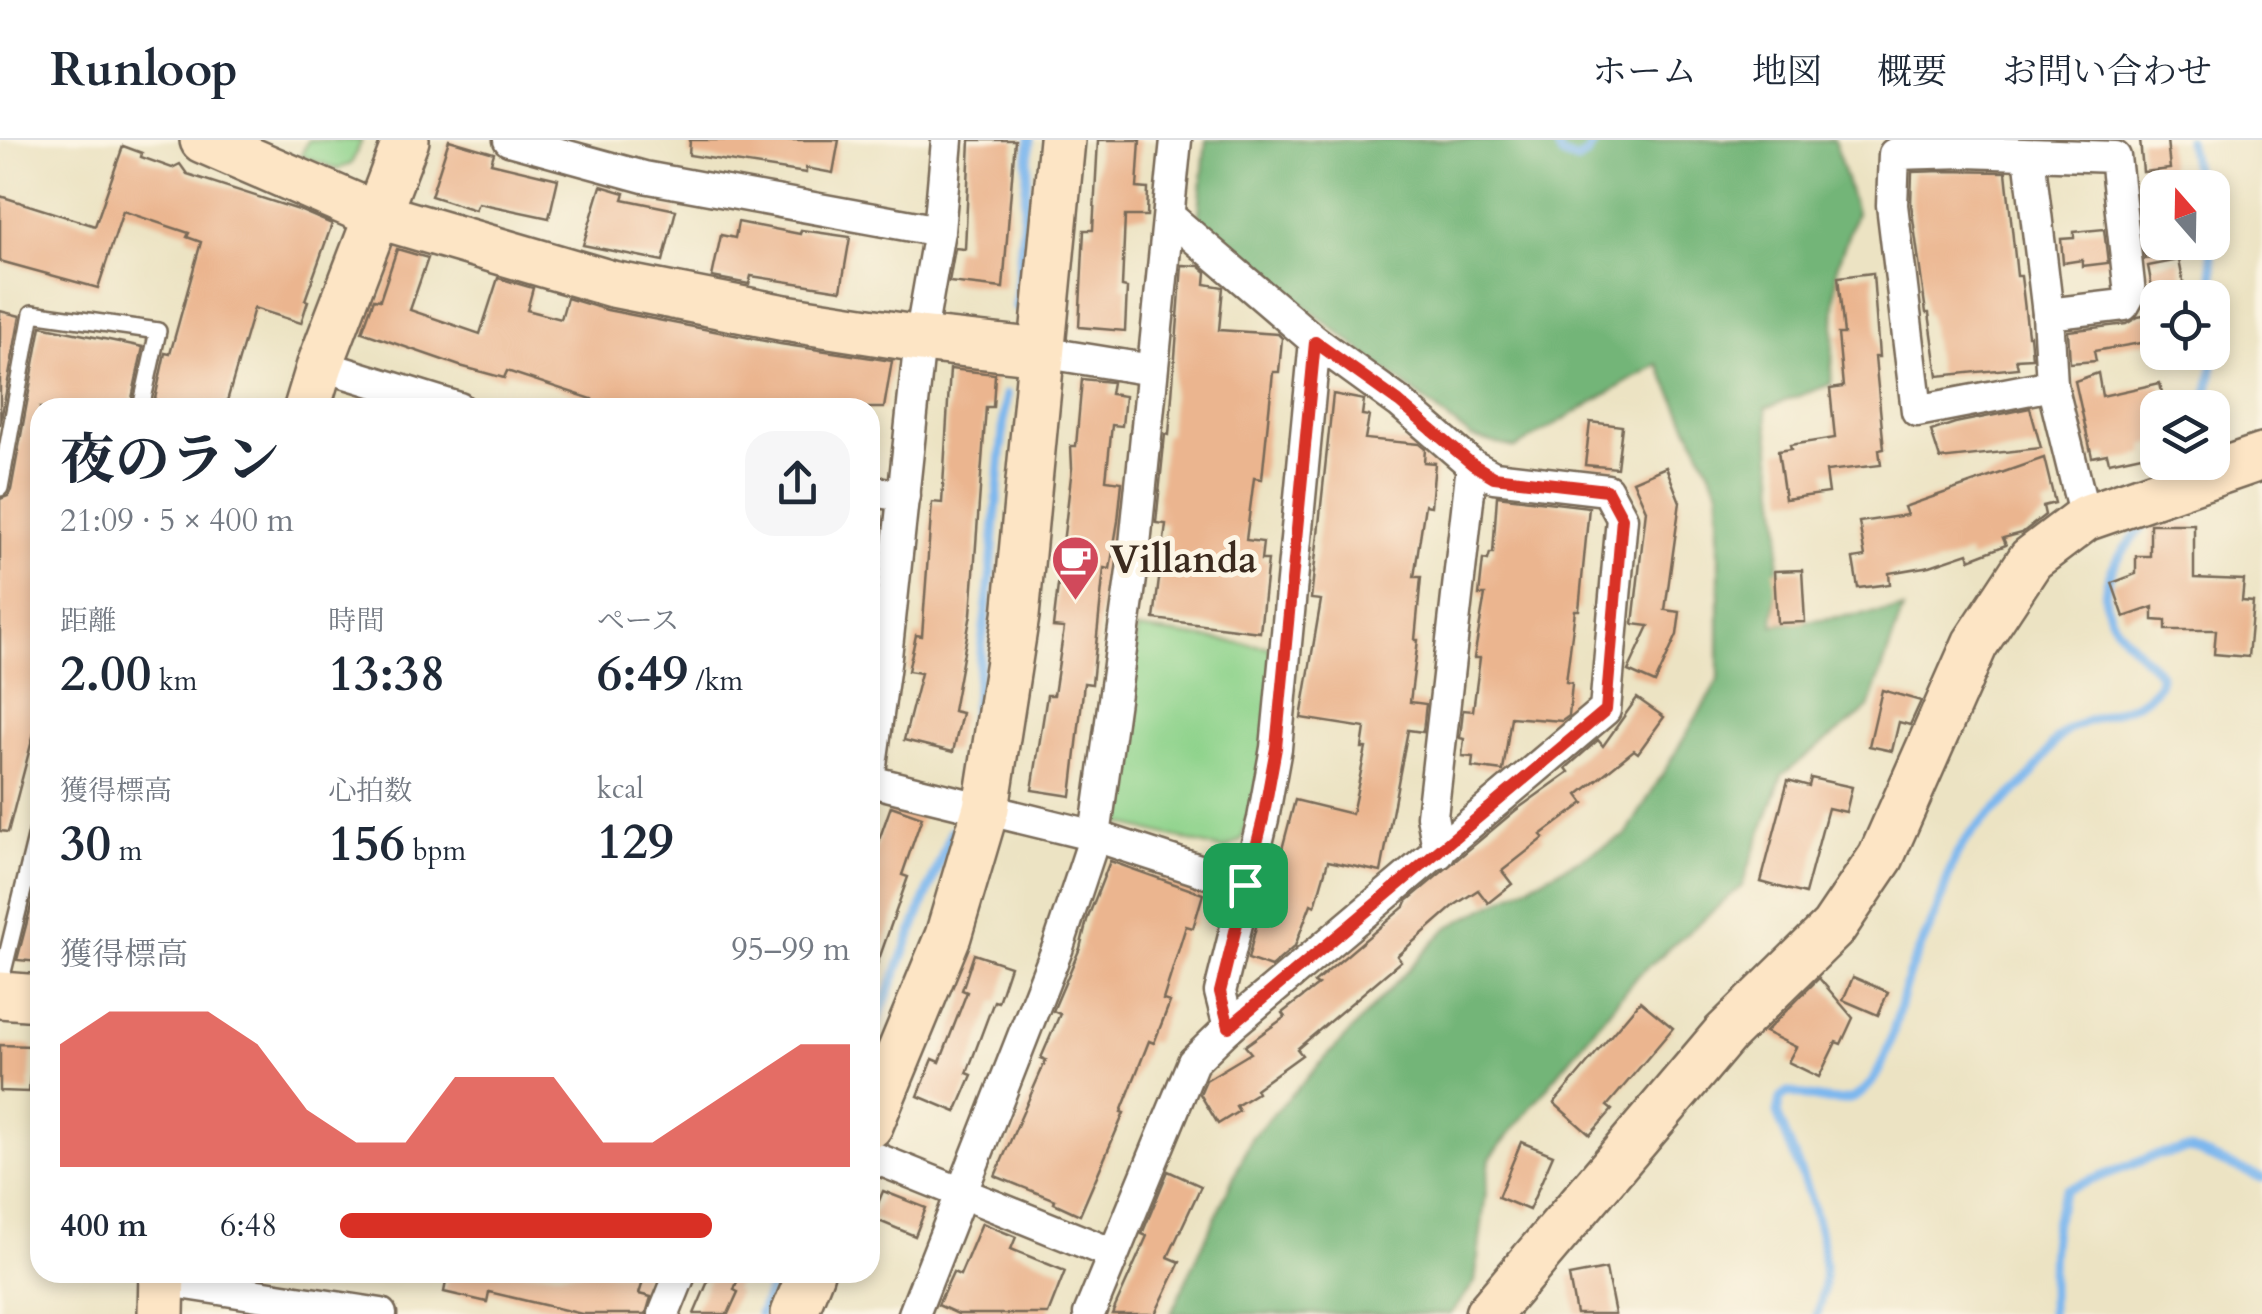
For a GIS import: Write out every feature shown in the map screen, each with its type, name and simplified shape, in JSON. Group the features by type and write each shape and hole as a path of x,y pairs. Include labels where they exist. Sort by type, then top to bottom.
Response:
{"street":[{"path":"205,140 376,215 612,284 785,318 1152,370"},
{"path":"392,398 313,386 406,140"},
{"path":"509,140 644,176 938,231"},
{"path":"880,643 904,496 947,140"},
{"path":"880,1100 948,936 986,808 1016,616 1062,140"},
{"path":"914,1314 1058,948 1095,836 1133,564 1176,140"},
{"path":"2048,314 2124,305 2130,294 2115,157 1894,154 1892,204 1917,411 2052,386"},
{"path":"2028,155 2048,314 2052,386 2085,518"},
{"path":"1089,1314 1192,1062 1606,710 1622,518 1607,490 1494,477 1472,464 1399,402 1315,342 1170,218"},
{"path":"1229,1027 1220,992 1263,819 1276,748 1315,342"},
{"path":"1488,1314 1724,1034 1833,928 1881,857 1975,644 2031,559 2085,518 2262,457"},
{"path":"1439,853 1432,816 1472,464"},
{"path":"880,492 904,496"},
{"path":"880,783 1095,836 1245,885"},
{"path":"0,995 30,997"},
{"path":"880,1160 1113,1254"},
{"path":"664,1314 677,1283"},
{"path":"794,1314 807,1283"},
{"path":"161,1289 381,1314"}],"lane":[{"path":"0,488 32,313 158,331 143,398"},
{"path":"0,984 30,862"}],"green space":[{"path":"308,140 362,140 351,164 338,169 301,156"},
{"path":"1206,140 1834,140 1856,213 1837,266 1831,384 1766,408 1781,531 1773,625 1903,609 1869,708 1782,775 1742,886 1636,977 1490,1158 1475,1282 1451,1314 1171,1314 1252,1137 1447,928 1626,835 1719,680 1719,490 1658,364 1515,448 1471,437 1198,222"},
{"path":"1137,629 1278,648 1266,749 1242,839 1224,850 1115,822 1106,810 1125,738"}],"building":[{"path":"449,140 494,153 491,163 558,179 549,218 478,203 475,210 431,196"},
{"path":"690,140 839,140 833,173 806,168 806,173 689,155"},
{"path":"970,140 1015,140 1003,288 949,282 955,248 965,249"},
{"path":"1098,140 1140,140 1137,188 1148,189 1147,216 1125,216 1125,331 1079,327 1084,230 1093,230"},
{"path":"2140,140 2167,140 2170,169 2143,170"},
{"path":"123,146 142,153 141,157 172,168 180,164 187,174 332,224 305,300 308,301 301,323 254,308 228,398 155,398 165,353 170,354 201,242 187,237 189,233 123,211 98,288 0,261 0,196 95,226"},
{"path":"1912,172 2006,172 2017,276 2021,276 2032,358 2016,359 2018,368 1938,376 1911,204"},
{"path":"601,186 625,193 623,199 676,210 663,261 583,245"},
{"path":"738,222 800,234 801,230 850,237 841,290 751,276 749,284 712,277 721,235 735,238"},
{"path":"2104,229 2108,263 2063,263 2061,239 2074,238 2074,232"},
{"path":"397,249 428,258 410,310 480,334 498,278 533,288 527,310 561,319 567,298 607,310 780,344 892,361 884,408 880,408 880,398 589,398 507,371 504,378 460,366 362,332 374,299 380,300"},
{"path":"2179,260 2183,280 2151,280 2148,266"},
{"path":"1182,265 1199,266 1206,272 1205,284 1223,287 1219,330 1278,334 1282,338 1279,372 1273,372 1262,479 1254,478 1246,540 1263,542 1261,560 1268,560 1260,632 1154,619 1166,524 1156,523 1165,434 1169,435"},
{"path":"1873,273 1879,357 1875,357 1884,449 1879,450 1881,465 1826,471 1829,493 1785,499 1778,451 1791,449 1790,445 1835,438 1830,389 1843,387 1838,334 1844,334 1838,277"},
{"path":"0,311 20,316 0,425"},
{"path":"2138,317 2140,343 2094,351 2096,361 2070,363 2068,331 2126,324"},
{"path":"41,326 143,347 132,398 30,398 30,748 8,832 0,831 0,499 11,490"},
{"path":"950,369 995,374 993,407 986,407 971,614 953,711 962,713 953,752 904,740 921,673 908,671 916,635 922,636 932,502 942,503"},
{"path":"2098,373 2102,396 2160,383 2161,390 2140,390 2140,455 2109,462 2107,454 2092,457 2075,381"},
{"path":"1082,379 1112,382 1110,394 1125,396 1122,426 1112,425 1106,480 1122,482 1118,521 1110,569 1104,568 1092,684 1084,683 1071,796 1032,790 1047,695 1054,695 1064,628 1053,627 1072,468 1071,446 1076,446"},
{"path":"1333,394 1364,400 1362,415 1369,416 1365,439 1419,444 1425,449 1424,462 1435,463 1431,506 1425,505 1414,577 1421,577 1410,702 1426,704 1423,732 1408,730 1381,872 1328,861 1315,906 1311,904 1295,946 1271,967 1248,959 1272,875 1269,874 1276,852 1281,853 1295,800 1352,814 1366,748 1362,748 1365,728 1301,718 1321,600 1311,599"},
{"path":"2030,408 2041,448 1940,459 1931,431"},
{"path":"1590,422 1622,426 1617,468 1585,465"},
{"path":"2044,458 2055,503 2043,506 2045,515 2022,533 2003,538 2006,545 1970,559 1968,553 1930,566 1889,573 1890,584 1858,588 1853,559 1865,557 1859,522 1907,515 1904,507"},
{"path":"1666,467 1680,502 1665,610 1680,612 1677,635 1655,683 1628,671 1649,626 1633,624 1646,510 1633,481"},
{"path":"1497,496 1589,507 1579,610 1575,610 1566,682 1572,683 1569,716 1562,721 1511,717 1503,771 1472,767 1473,757 1462,756 1464,739 1460,738 1463,710 1473,711 1480,658 1474,658 1485,595 1479,595 1483,559 1488,560 1493,553"},
{"path":"2150,524 2194,524 2194,578 2244,580 2242,601 2253,602 2248,657 2214,654 2216,630 2166,630 2166,621 2153,620 2153,607 2124,617 2112,583 2136,574 2136,556 2150,556"},
{"path":"1802,570 1805,622 1777,623 1774,571"},
{"path":"1882,690 1921,701 1910,725 1899,722 1892,751 1869,746"},
{"path":"1637,698 1664,717 1638,753 1634,750 1578,795 1584,803 1502,871 1512,884 1488,903 1478,890 1455,905 1397,956 1401,961 1297,1049 1302,1055 1255,1089 1257,1093 1236,1106 1239,1111 1218,1124 1200,1094 1206,1080 1251,1053 1245,1046 1285,1017 1282,1013 1318,985 1314,983 1407,901 1516,810 1569,772 1566,768 1598,740 1603,746"},
{"path":"1811,778 1852,787 1846,812 1828,808 1805,894 1761,882 1788,780 1809,786"},
{"path":"891,806 922,817 902,875 908,877 880,956 880,837"},
{"path":"1110,861 1203,894 1193,928 1186,926 1163,1000 1170,1002 1154,1043 1149,1041 1121,1112 1124,1113 1080,1215 1054,1203 1055,1200 995,1176 1046,1060 1041,1058 1060,1014 1053,1011"},
{"path":"30,910 30,961 17,960"},
{"path":"974,954 1010,966 967,1073 972,1075 956,1112 918,1096 933,1059 940,1062 967,992 962,990"},
{"path":"1853,977 1888,992 1878,1015 1843,1000"},
{"path":"1819,978 1853,1018 1819,1077 1788,1062 1796,1047 1765,1032"},
{"path":"1640,1001 1673,1028 1607,1106 1612,1110 1590,1135 1554,1103"},
{"path":"0,1045 30,1046 29,1092 0,1091"},
{"path":"1521,1142 1553,1155 1529,1210 1498,1197"},
{"path":"1168,1171 1201,1186 1168,1257 1180,1262 1155,1314 1112,1314 1147,1236 1142,1234"},
{"path":"883,1191 926,1208 915,1236 880,1221"},
{"path":"982,1223 1016,1237 1011,1249 1065,1271 1048,1314 958,1314 938,1305 953,1272 960,1275"},
{"path":"1606,1269 1615,1314 1576,1314 1569,1276"},
{"path":"446,1283 642,1283 639,1294 651,1297 646,1314 582,1314 489,1292 487,1302 444,1292"},
{"path":"707,1283 737,1283 734,1290 738,1292 728,1314 694,1314"}],"waterway":[{"path":"1016,307 1030,140"},
{"path":"1554,140 1562,155 1577,161 1596,140"},
{"path":"2188,140 2194,170"},
{"path":"2207,390 2216,326 2211,260"},
{"path":"961,775 970,743 991,570 1006,395"},
{"path":"1817,1314 1823,1290 1821,1239 1806,1186 1777,1113 1780,1099 1788,1092 1848,1100 1867,1088 1884,1059 1909,974 1961,847 2030,777 2068,730 2137,703 2157,686 2160,674 2113,622 2105,592 2115,564 2153,513"},
{"path":"880,1014 952,830"},
{"path":"2051,1314 2053,1235 2066,1190 2154,1156 2190,1149 2262,1178"},
{"path":"760,1314 773,1283"}],"place":[{"name":"Villanda","path":"1075,602"}],"route":[{"path":"1315,342 1494,477 1607,490 1622,518 1606,710 1229,1027 1220,992 1245,885 1276,748 1315,342"}]}
